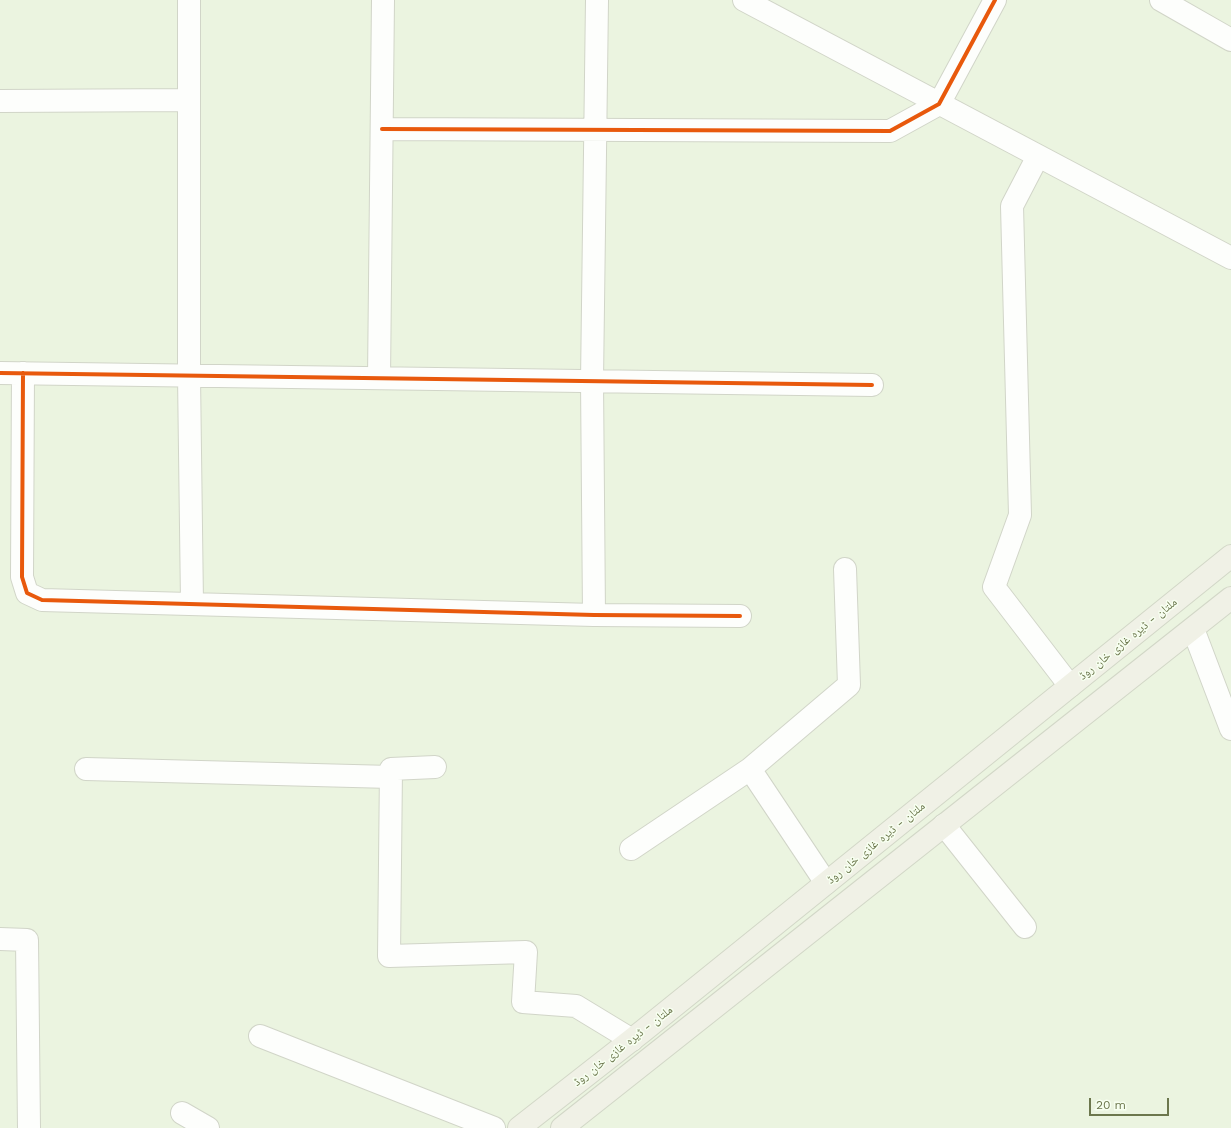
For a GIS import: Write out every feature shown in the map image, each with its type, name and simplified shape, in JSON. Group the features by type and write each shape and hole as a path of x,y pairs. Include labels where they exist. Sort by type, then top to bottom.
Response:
{"highway":[{"name":"ملتان - ڈیرہ غازی خان روڈ","path":"519,1128 638,1035 1231,556"},
{"path":"562,1128 1231,598"},
{"path":"638,1035 660,1051"}],"street":[{"path":"189,0 189,376 192,603"},
{"path":"379,378 383,0"},
{"path":"594,614 592,381 598,0"},
{"path":"744,0 1231,258"},
{"path":"382,129 890,131 939,104 995,0"},
{"path":"1161,0 1231,40"},
{"path":"0,101 189,100"},
{"path":"1038,156 1012,206 1020,514 994,587 1070,686"},
{"path":"0,374 872,384"},
{"path":"23,374 22,577 27,593 42,600 594,614 740,616"},
{"path":"631,849 750,769 849,686 845,569"},
{"path":"1193,629 1231,729"},
{"path":"435,767 391,769 388,956 526,952 523,1002 576,1006 638,1035"},
{"path":"86,769 391,777"},
{"path":"750,769 826,883"},
{"path":"944,825 1025,927"},
{"path":"0,940 27,940 29,1128"},
{"path":"260,1036 494,1128"},
{"path":"182,1112 208,1128"}],"shaded area":[{"path":"0,0 1231,0 1231,1128 0,1128"}],"cycle path":[{"path":"382,129 890,131 939,104 995,0"},
{"path":"0,373 872,385"},
{"path":"23,373 22,577 27,593 42,600 594,615 740,616"}]}
